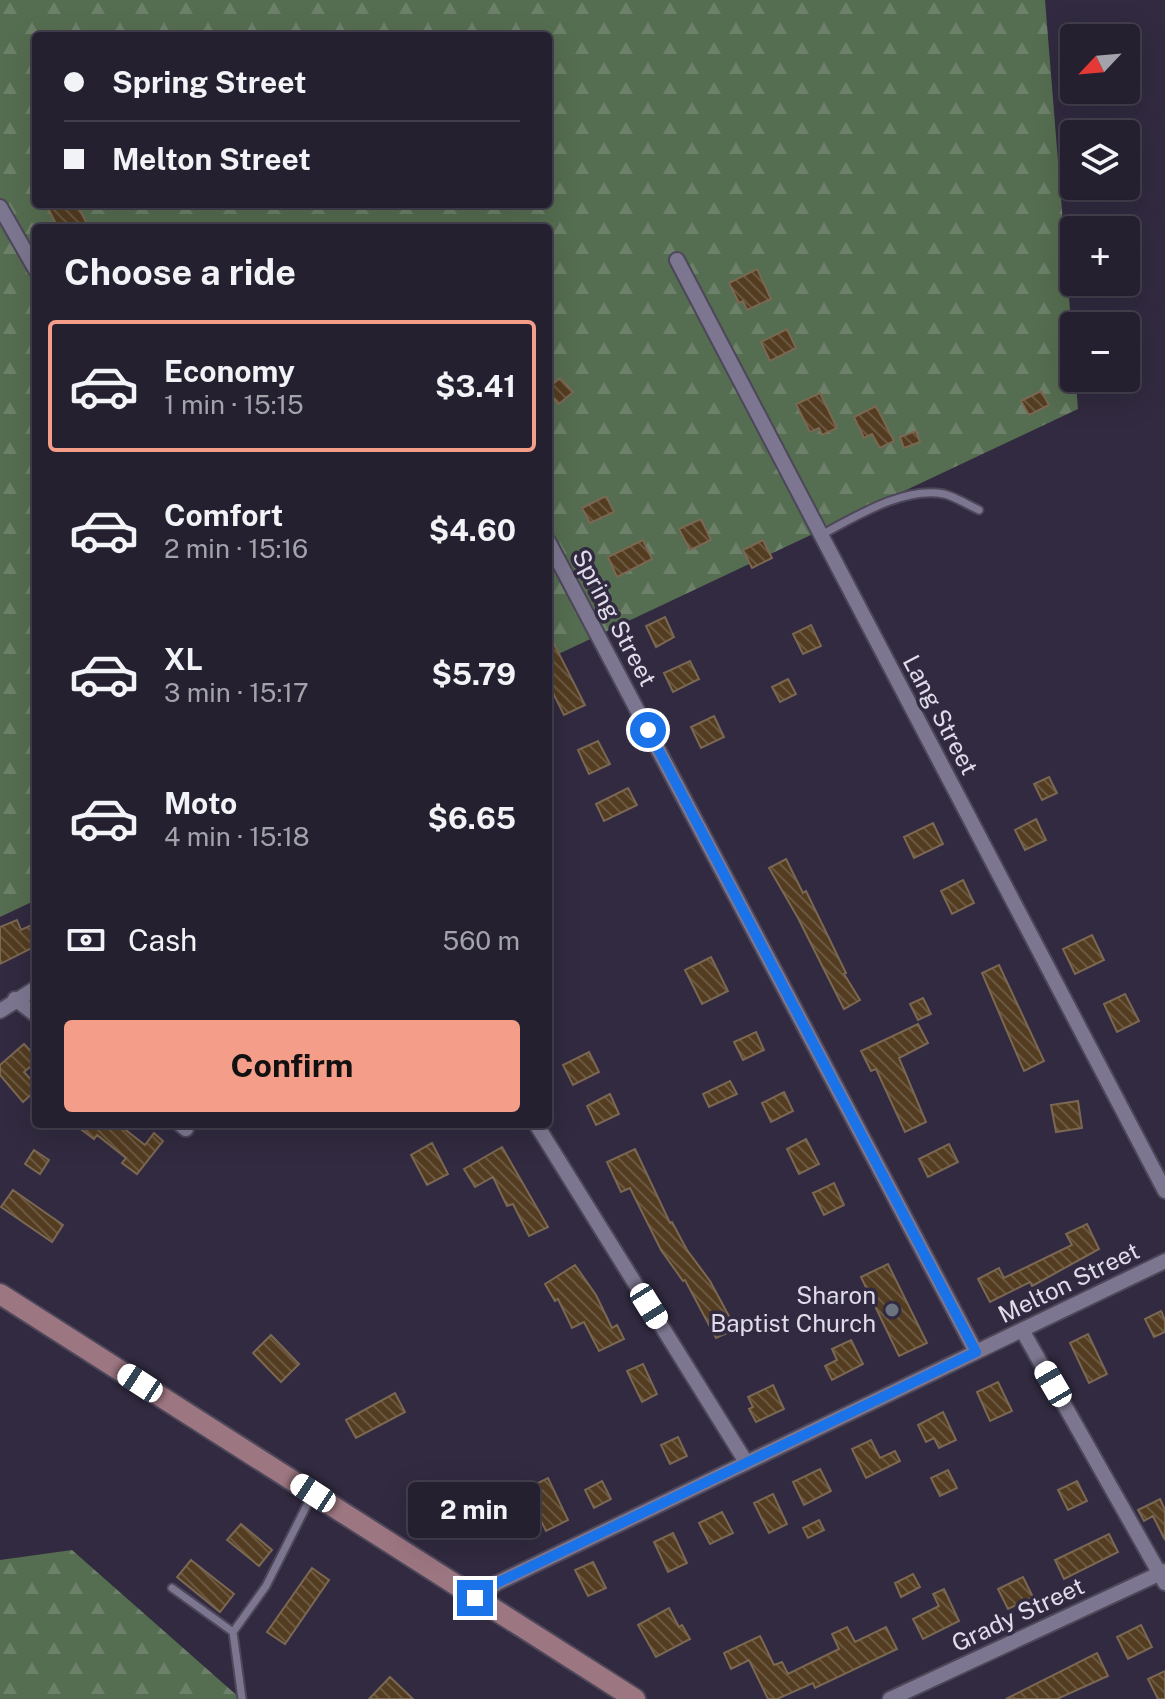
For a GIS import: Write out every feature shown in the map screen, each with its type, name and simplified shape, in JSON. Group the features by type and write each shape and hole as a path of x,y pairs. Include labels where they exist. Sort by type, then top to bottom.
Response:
{"main road":[{"path":"0,1294 635,1699"}],"street":[{"path":"0,207 32,263"},
{"name":"Lang Street","path":"677,260 1165,1191"},
{"name":"Spring Street","path":"552,549 976,1352"},
{"path":"0,1011 32,990"},
{"path":"15,999 32,1012"},
{"path":"538,1128 746,1462"},
{"name":"Melton Street","path":"475,1598 497,1583 1165,1261"},
{"path":"1022,1330 1163,1576"},
{"name":"Grady Street","path":"890,1699 1163,1576"}],"lane":[{"path":"821,535 881,504 921,494 945,494 979,510"},
{"path":"242,1699 233,1632 266,1586 313,1493"},
{"path":"172,1588 233,1632"}],"green space":[{"path":"0,0 1045,0 1062,216 1060,216 1060,296 1069,296 1070,312 1060,312 1060,392 1077,392 1078,409 552,657 552,224 32,224 32,902 0,917"},
{"path":"72,1550 241,1699 0,1699 0,1560"}],"building":[{"path":"48,208 79,208 87,224 56,224"},
{"path":"757,269 771,299 747,310 743,301 739,303 729,283"},
{"path":"787,329 796,348 770,361 761,342"},
{"path":"560,378 573,392 559,404 552,396 552,385"},
{"path":"1041,391 1049,405 1029,415 1021,401"},
{"path":"820,393 837,428 822,435 819,428 810,432 796,404"},
{"path":"876,406 894,441 880,448 872,434 864,438 854,417"},
{"path":"916,431 920,442 904,448 900,437"},
{"path":"606,496 614,512 590,523 582,508"},
{"path":"701,519 711,540 690,550 679,529"},
{"path":"643,540 652,559 617,577 608,557"},
{"path":"763,540 772,558 752,568 743,550"},
{"path":"665,617 674,637 656,647 646,626"},
{"path":"811,625 821,646 803,654 793,634"},
{"path":"552,640 585,705 564,715 552,691"},
{"path":"690,661 699,679 673,692 664,673"},
{"path":"788,679 796,694 780,702 772,687"},
{"path":"714,716 724,737 701,748 691,727"},
{"path":"598,741 610,764 589,774 578,750"},
{"path":"1049,777 1057,793 1042,800 1034,784"},
{"path":"628,788 637,805 604,821 596,804"},
{"path":"1036,819 1046,840 1025,850 1015,830"},
{"path":"933,823 943,844 914,858 904,837"},
{"path":"786,859 803,893 806,891 844,974 860,1000 844,1009 769,868"},
{"path":"963,880 974,903 952,914 941,891"},
{"path":"17,920 21,930 32,925 32,948 0,964 0,927"},
{"path":"1092,935 1104,960 1075,974 1063,949"},
{"path":"711,957 728,991 702,1004 685,970"},
{"path":"999,965 1044,1061 1024,1071 982,973"},
{"path":"1125,994 1139,1021 1117,1032 1104,1004"},
{"path":"923,998 931,1014 918,1020 910,1004"},
{"path":"918,1024 928,1043 899,1058 926,1122 905,1132 876,1069 871,1071 861,1051"},
{"path":"756,1032 764,1050 743,1060 734,1042"},
{"path":"24,1044 32,1053 32,1065 24,1072 32,1081 32,1094 23,1102 0,1075 0,1065"},
{"path":"589,1052 599,1072 573,1085 563,1065"},
{"path":"730,1081 737,1094 709,1107 703,1094"},
{"path":"784,1092 793,1111 771,1122 762,1103"},
{"path":"610,1094 619,1114 596,1125 587,1106"},
{"path":"1078,1101 1082,1128 1056,1132 1051,1105"},
{"path":"79,1128 123,1128 145,1145 154,1133 163,1141 137,1174 122,1163 126,1158 97,1135 94,1139"},
{"path":"806,1139 819,1164 799,1174 787,1149"},
{"path":"432,1143 448,1174 427,1185 411,1155"},
{"path":"949,1144 958,1162 928,1177 919,1159"},
{"path":"502,1147 548,1227 529,1236 513,1204 507,1206 493,1177 475,1187 464,1169"},
{"path":"635,1149 670,1223 710,1281 736,1329 716,1338 685,1280 661,1250 630,1188 621,1192 607,1162"},
{"path":"34,1150 49,1160 40,1174 25,1164"},
{"path":"834,1183 844,1205 824,1215 813,1193"},
{"path":"13,1190 63,1225 52,1242 1,1207"},
{"path":"1087,1224 1099,1249 1032,1286 1030,1282 990,1302 978,1279 999,1268 1004,1278 1072,1245 1066,1234"},
{"path":"888,1264 927,1343 899,1356 861,1277"},
{"path":"575,1265 596,1295 612,1328 617,1325 624,1339 599,1351 584,1322 572,1328 558,1299 555,1301 545,1284"},
{"path":"1161,1311 1165,1332 1154,1337 1145,1319"},
{"path":"1088,1334 1107,1374 1089,1383 1070,1343"},
{"path":"271,1335 299,1364 281,1382 253,1353"},
{"path":"851,1340 863,1364 832,1380 825,1366 837,1360 832,1349"},
{"path":"643,1364 657,1394 642,1402 627,1371"},
{"path":"998,1382 1012,1411 990,1421 977,1392"},
{"path":"773,1385 784,1409 756,1422 749,1409 753,1407 748,1397"},
{"path":"395,1393 405,1412 356,1438 346,1420"},
{"path":"943,1412 956,1440 939,1448 934,1438 926,1442 918,1425"},
{"path":"678,1437 687,1456 670,1464 661,1445"},
{"path":"871,1440 880,1458 895,1451 900,1461 866,1478 852,1449"},
{"path":"820,1469 831,1491 804,1505 793,1482"},
{"path":"948,1470 957,1488 940,1496 931,1478"},
{"path":"548,1478 568,1520 546,1531 526,1489"},
{"path":"602,1481 611,1499 594,1508 585,1490"},
{"path":"1077,1481 1087,1501 1068,1510 1058,1490"},
{"path":"773,1494 787,1524 769,1533 754,1503"},
{"path":"1160,1499 1165,1510 1165,1540 1153,1516 1144,1521 1138,1510"},
{"path":"722,1512 733,1533 710,1544 699,1523"},
{"path":"819,1520 824,1530 808,1538 803,1528"},
{"path":"241,1524 272,1550 259,1566 227,1540"},
{"path":"673,1533 687,1563 668,1572 654,1542"},
{"path":"1109,1534 1118,1552 1064,1579 1055,1560"},
{"path":"191,1560 234,1594 220,1612 177,1577"},
{"path":"593,1562 606,1588 588,1596 575,1570"},
{"path":"312,1568 329,1580 285,1644 267,1632"},
{"path":"913,1574 920,1587 901,1597 895,1583"},
{"path":"1023,1577 1033,1597 1008,1609 998,1589"},
{"path":"944,1589 959,1621 923,1639 913,1619 939,1606 933,1594"},
{"path":"669,1608 690,1639 656,1657 638,1625"},
{"path":"1141,1625 1152,1647 1128,1659 1117,1637"},
{"path":"847,1627 855,1642 886,1627 897,1649 815,1688 813,1683 777,1699 768,1699 749,1660 731,1669 724,1653 760,1636 774,1665 782,1662 788,1674 839,1649 832,1634"},
{"path":"1097,1653 1108,1676 1057,1699 1006,1699"},
{"path":"1165,1671 1165,1699 1158,1699 1148,1679"},
{"path":"390,1677 413,1699 369,1699"}],"place":[{"name":"Sharon Baptist Church","path":"892,1310"}],"route":[{"path":"475,1598 497,1583 976,1352 648,730"}]}
